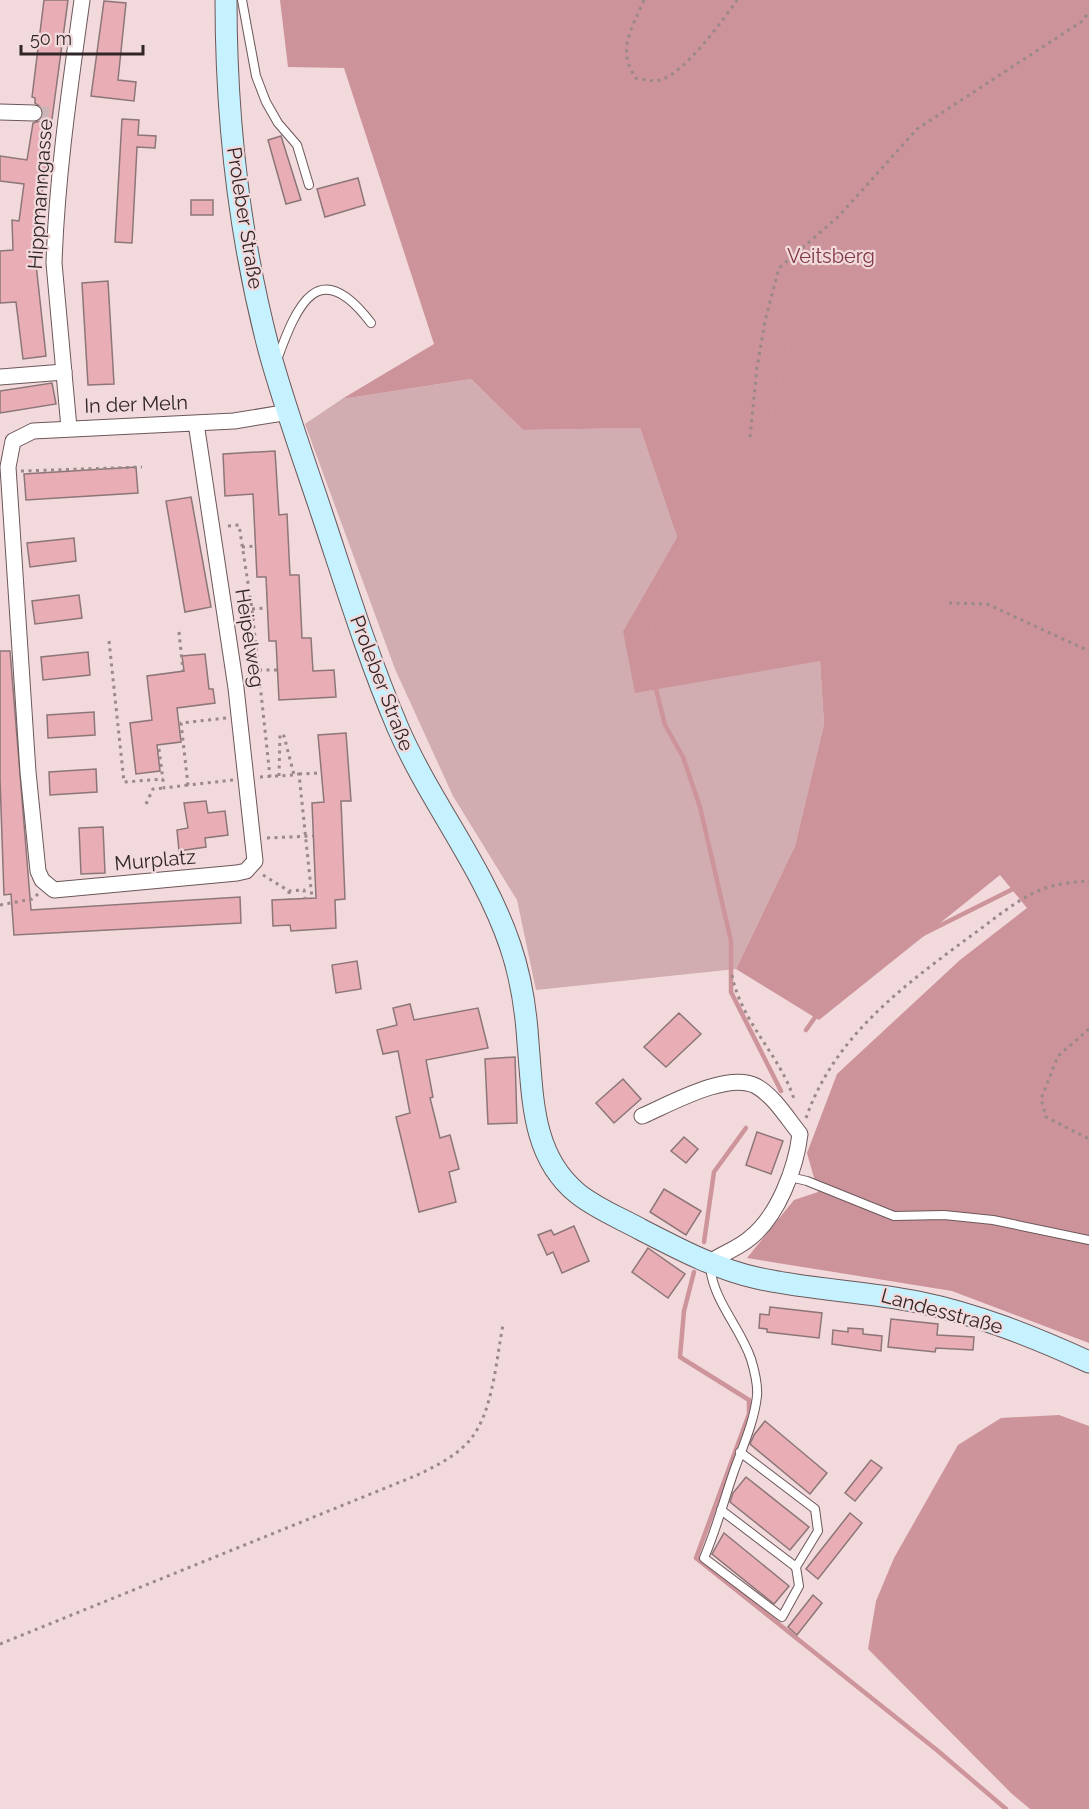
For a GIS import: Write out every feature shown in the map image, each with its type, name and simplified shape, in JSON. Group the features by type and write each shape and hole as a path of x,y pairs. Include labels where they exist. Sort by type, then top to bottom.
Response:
{"main road":[{"name":"Proleber Straße","path":"226,0 229,96 239,196 258,305 274,367 358,622 398,728 423,781 470,860 508,940 519,974 526,1018 534,1112 543,1146 562,1177 577,1193 638,1228 710,1262 754,1278"},
{"name":"Landesstraße","path":"754,1278 923,1302 1010,1329 1089,1362"}],"street":[{"name":"Hippmanngasse","path":"69,428 54,262 59,115 82,0"},
{"path":"0,112 34,113"},
{"path":"0,376 64,372"},
{"name":"In der Meln","path":"51,888 38,871 28,772 8,466 13,441 33,431 234,421 289,412"},
{"name":"Heipelweg","path":"196,423 239,716 254,839 253,864"},
{"name":"Murplatz","path":"51,888 237,873 253,864"},
{"path":"642,1116 721,1084 740,1082 755,1086 769,1097 800,1134 790,1177 762,1226 751,1238 710,1262"}],"lane":[{"path":"242,0 249,48 266,102 278,123 297,145 309,185"},
{"path":"274,367 294,316 302,304 319,291 338,291 349,297 371,323"},
{"path":"790,1177 894,1216 944,1215 993,1220 1089,1240"},
{"path":"710,1262 717,1293 751,1359 757,1392 754,1416 740,1452 704,1558 782,1617 799,1587 796,1567 818,1532 815,1509 740,1452"},
{"path":"721,1510 796,1567"}],"path":[{"path":"644,0 627,39 626,65 636,78 660,80 680,66 716,31 737,0"},
{"path":"750,437 757,368 765,321 779,268 839,216 917,129 1081,22 1089,12"},
{"path":"32,471 142,467"},
{"path":"212,528 239,525 252,609 270,777"},
{"path":"242,547 256,546"},
{"path":"950,603 987,604 1089,651"},
{"path":"252,609 268,608"},
{"path":"179,632 183,671"},
{"path":"109,641 124,782 163,779"},
{"path":"259,670 278,670"},
{"path":"188,785 180,723 239,716"},
{"path":"312,898 296,775 284,736 280,734 279,776 296,775 321,773"},
{"path":"159,749 164,788"},
{"path":"146,804 153,789 247,778"},
{"path":"254,839 313,836"},
{"path":"253,864 289,891 304,890 305,899"},
{"path":"800,1134 809,1108 847,1044 872,1015 903,987 1005,911 1040,890 1089,881"},
{"path":"0,905 32,899 51,888"},
{"path":"289,891 289,900"},
{"path":"732,975 742,1008 789,1081 797,1107 800,1134"},
{"path":"1089,1029 1058,1056 1041,1099 1046,1117 1089,1139"},
{"path":"0,1644 415,1476 443,1462 470,1440 488,1405 503,1325"}],"shaded area":[{"path":"471,379 523,430 640,428 677,537 623,631 820,661 824,724 795,846 736,969 536,990 517,900 453,796 395,669 305,424 342,399"},
{"path":"1059,1415 1089,1426 1089,1809 1030,1809 1011,1793 868,1649 876,1601 894,1558 958,1445 1001,1418"}],"green space":[{"name":"Veitsberg","path":"280,0 1089,0 1089,1343 952,1291 747,1258 794,1200 818,1192 807,1153 837,1074 960,960 1027,908 1000,875 819,1020 736,969 795,846 824,724 820,661 635,693 623,631 677,537 640,428 523,430 471,379 342,399 434,344 344,68 288,67"}],"building":[{"path":"44,0 68,0 38,223 34,224 46,356 23,359 16,302 0,303 0,251 13,250 12,220 19,221 24,184 0,181 0,156 27,160 33,123 39,121 44,114 42,108 35,103 35,98 32,97"},
{"path":"104,1 126,3 118,80 136,82 134,101 91,96"},
{"path":"122,119 139,120 138,135 156,136 155,148 137,147 132,243 115,242"},
{"path":"281,136 301,200 286,204 268,140"},
{"path":"358,178 365,205 325,217 317,189"},
{"path":"191,200 213,200 213,215 191,215"},
{"path":"108,281 114,384 88,385 82,283"},
{"path":"52,383 56,404 0,413 0,391"},
{"path":"275,451 279,515 287,514 290,575 299,575 302,638 311,638 313,671 334,670 336,697 279,700 276,641 269,641 266,577 257,577 253,494 225,496 223,454"},
{"path":"136,467 138,493 26,500 24,474"},
{"path":"191,497 211,607 185,612 166,501"},
{"path":"74,538 76,561 30,567 27,543"},
{"path":"79,595 82,618 35,624 32,601"},
{"path":"0,651 10,651 31,910 240,897 241,923 14,935 11,894 4,895 0,779"},
{"path":"88,652 90,675 43,680 41,657"},
{"path":"205,654 209,689 213,689 215,703 177,708 181,742 157,745 160,771 136,774 130,723 152,720 147,676 184,671 182,656"},
{"path":"94,712 95,735 48,738 47,715"},
{"path":"346,733 351,801 341,801 345,899 335,900 336,928 291,931 290,925 273,926 272,900 316,898 312,803 324,802 318,735"},
{"path":"96,769 97,792 50,795 49,772"},
{"path":"206,801 208,813 225,811 228,835 205,838 206,847 179,851 177,830 188,828 184,803"},
{"path":"103,827 105,873 81,874 79,828"},
{"path":"357,961 361,989 336,993 332,965"},
{"path":"410,1004 414,1020 478,1008 488,1048 426,1060 433,1097 430,1098 440,1138 450,1135 459,1169 449,1172 456,1202 419,1212 396,1117 410,1113 398,1051 383,1054 377,1030 397,1025 393,1008"},
{"path":"679,1013 701,1034 666,1067 644,1047"},
{"path":"515,1057 517,1123 488,1124 485,1059"},
{"path":"623,1079 641,1099 614,1123 596,1103"},
{"path":"757,1132 783,1141 771,1174 746,1165"},
{"path":"684,1137 698,1149 686,1163 671,1151"},
{"path":"664,1189 701,1211 686,1235 650,1212"},
{"path":"574,1226 589,1261 562,1273 553,1252 547,1255 538,1235 551,1230 554,1235"},
{"path":"648,1248 685,1274 668,1298 632,1272"},
{"path":"770,1307 822,1313 819,1338 767,1332 767,1329 759,1328 760,1314 769,1315"},
{"path":"891,1319 938,1324 937,1335 974,1337 973,1350 936,1348 935,1352 888,1347"},
{"path":"848,1328 863,1329 863,1334 882,1336 881,1351 832,1344 833,1330 848,1332"},
{"path":"765,1421 827,1473 810,1494 750,1444"},
{"path":"871,1460 882,1468 855,1501 845,1493"},
{"path":"746,1477 809,1527 790,1550 730,1502 733,1493"},
{"path":"850,1513 862,1523 818,1579 806,1569"},
{"path":"724,1533 789,1586 774,1604 712,1554"},
{"path":"813,1595 822,1603 797,1635 788,1627"}],"waterway":[{"path":"781,1091 731,992 731,941 700,807 683,757 665,725 652,673 648,653 663,570 769,422 792,334 813,307 823,281 905,194 941,140 1042,76 1063,55 1089,44"},
{"path":"806,1030 836,988 871,960 1089,851"},
{"path":"704,1242 714,1172 746,1128"},
{"path":"694,1272 684,1311 680,1357 749,1400 749,1414 696,1558 938,1751 1006,1809"}],"tunnel":[{"path":"34,113 52,115"}]}
